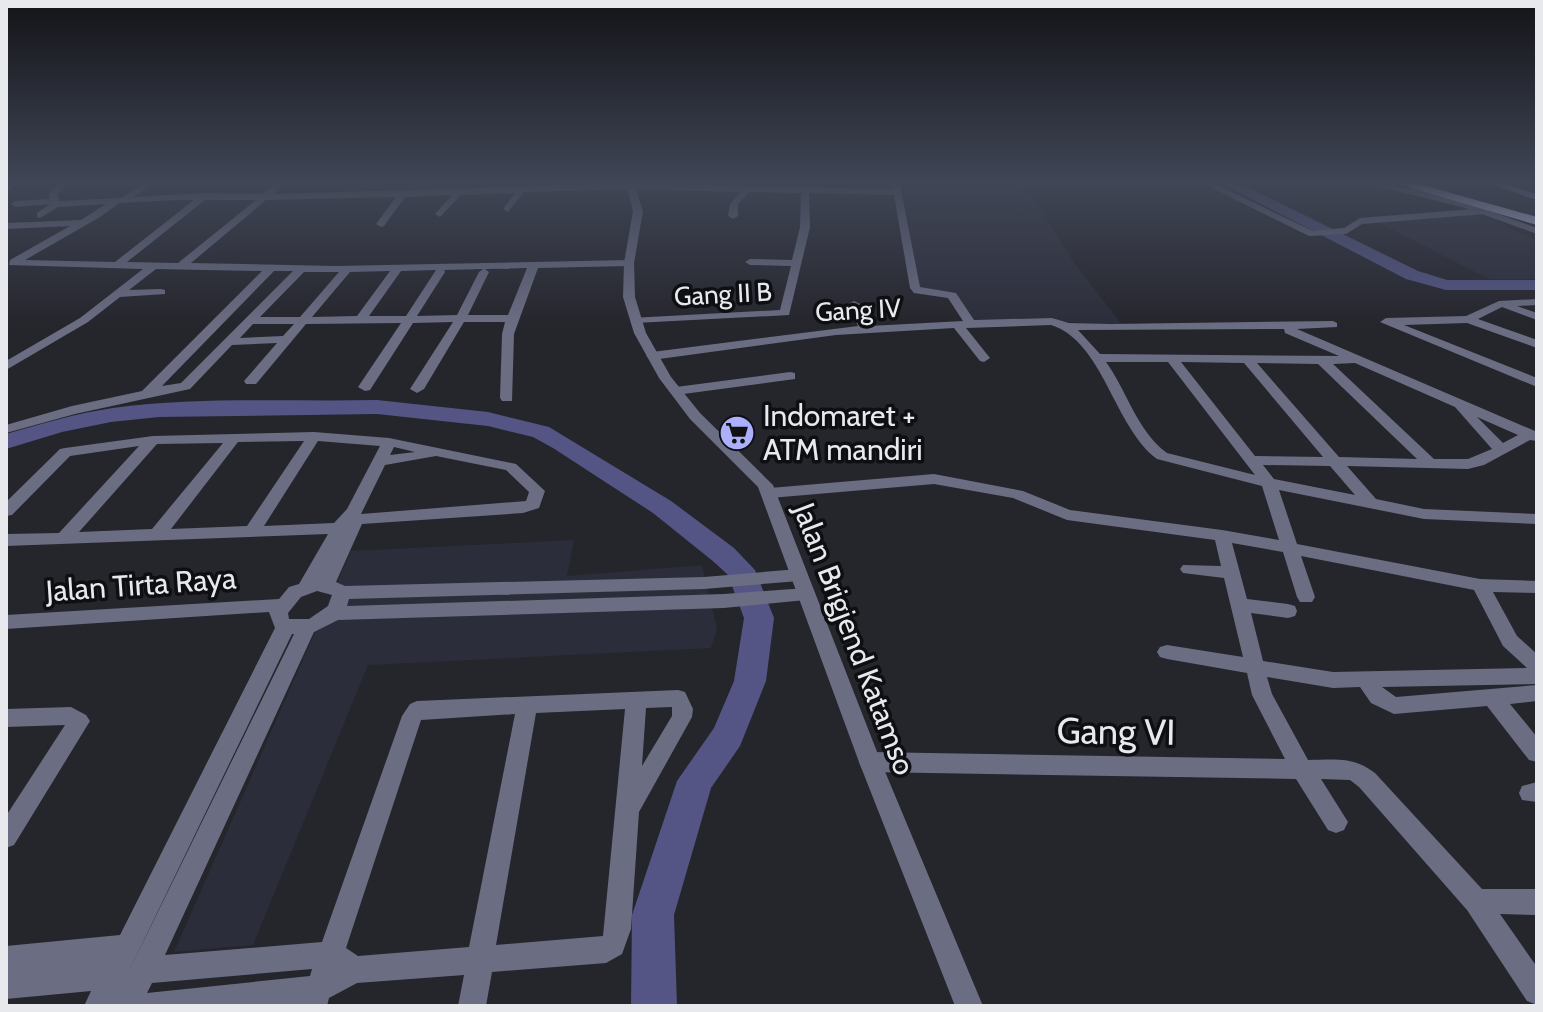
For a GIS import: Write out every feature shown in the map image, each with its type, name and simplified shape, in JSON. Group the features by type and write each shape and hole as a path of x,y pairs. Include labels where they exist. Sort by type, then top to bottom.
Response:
{"street":[{"path":"10,265 70,231"},
{"path":"117,265 160,231"},
{"path":"181,266 225,231"},
{"name":"Jalan Brigjend Katamso","path":"635,231 629,263 629,297 635,320 652,356 676,391 708,431 755,472 770,493 870,762 969,1006"},
{"name":"Gang II B","path":"635,320 785,313 804,231"},
{"path":"905,231 915,288 952,295 971,324"},
{"path":"1306,231 1320,234 1344,231"},
{"path":"750,262 796,263"},
{"path":"10,265 484,272 629,263"},
{"path":"6,366 84,320 154,265"},
{"path":"150,392 272,267"},
{"path":"6,429 185,386 302,268"},
{"path":"251,381 347,269"},
{"path":"396,270 532,269"},
{"path":"507,398 508,334 532,269"},
{"path":"360,320 396,270"},
{"path":"365,387 440,272"},
{"path":"417,389 461,318 484,272"},
{"path":"117,294 161,292"},
{"path":"1468,319 1499,304 1537,302"},
{"path":"854,304 865,329"},
{"path":"1499,304 1537,317"},
{"path":"249,321 512,318"},
{"path":"1537,344 1468,319 1386,322 1537,383"},
{"name":"Gang IV","path":"652,356 865,329 971,324 1052,321 1068,326 1283,328 1333,325"},
{"path":"957,325 984,358"},
{"path":"1068,326 1097,358 1138,428 1158,454 1269,483 1372,505 1443,517 1537,519"},
{"path":"1283,328 1533,436"},
{"path":"229,342 288,339"},
{"path":"1406,341 1537,391"},
{"path":"1097,358 1357,360"},
{"path":"1172,359 1269,483 1306,597"},
{"path":"1247,359 1372,505"},
{"path":"1322,360 1430,463"},
{"path":"676,391 790,376"},
{"path":"1454,401 1501,449"},
{"path":"252,531 314,436"},
{"path":"6,511 68,450 153,440 314,436 389,442 511,467 537,491 533,504 523,508 252,531 6,540"},
{"path":"1249,460 1474,463 1533,436"},
{"path":"157,535 233,439"},
{"path":"64,538 153,440"},
{"path":"98,1006 306,588 349,522 389,442"},
{"path":"380,461 444,452"},
{"path":"770,493 934,479 1017,494 1067,515 1222,535 1480,585 1537,587"},
{"path":"334,613 339,606 334,589 349,522"},
{"path":"1222,535 1242,605 1262,695 1301,768 1336,822"},
{"path":"1189,569 1233,573"},
{"path":"766,588 799,575"},
{"path":"1480,585 1536,679"},
{"path":"306,588 641,594"},
{"path":"291,619 334,613 641,594 766,588 806,594"},
{"path":"1242,605 1288,611"},
{"path":"127,1006 291,619"},
{"name":"Jalan Tirta Raya","path":"6,622 291,619"},
{"path":"1167,652 1333,680 1536,679"},
{"path":"1367,682 1378,697 1394,706 1492,697 1536,679"},
{"path":"1492,697 1537,753"},
{"path":"150,1006 316,997 343,962 414,713 426,709 678,698 683,709 630,808"},
{"path":"144,970 480,960 602,952 613,945 618,929 630,808 636,700"},
{"path":"472,1006 527,705"},
{"path":"6,718 79,718 6,837"},
{"name":"Gang VI","path":"870,762 1347,768 1361,774 1476,901"},
{"path":"1476,901 1537,902"},
{"path":"1476,901 1537,991"},
{"path":"6,959 127,947"},
{"path":"6,985 114,975"}],"shaded area":[{"path":"910,231 1054,231 1123,326 1058,321 1055,318 972,320 953,292 920,291"},
{"path":"1395,231 1517,231 1537,240 1537,279 1489,279"},
{"path":"574,540 567,576 702,565 717,629 711,648 368,665 253,945 174,952 351,551"}],"waterway":[{"path":"1324,231 1412,275 1446,285 1537,285"},
{"path":"6,442 57,426 111,415 159,410 377,407 488,419 541,432 561,443 662,507 724,555 741,570 759,618 750,681 728,736 695,781 653,915 654,1006"}],"place":[{"name":"Indomaret + ATM mandiri","path":"737,433"}]}
